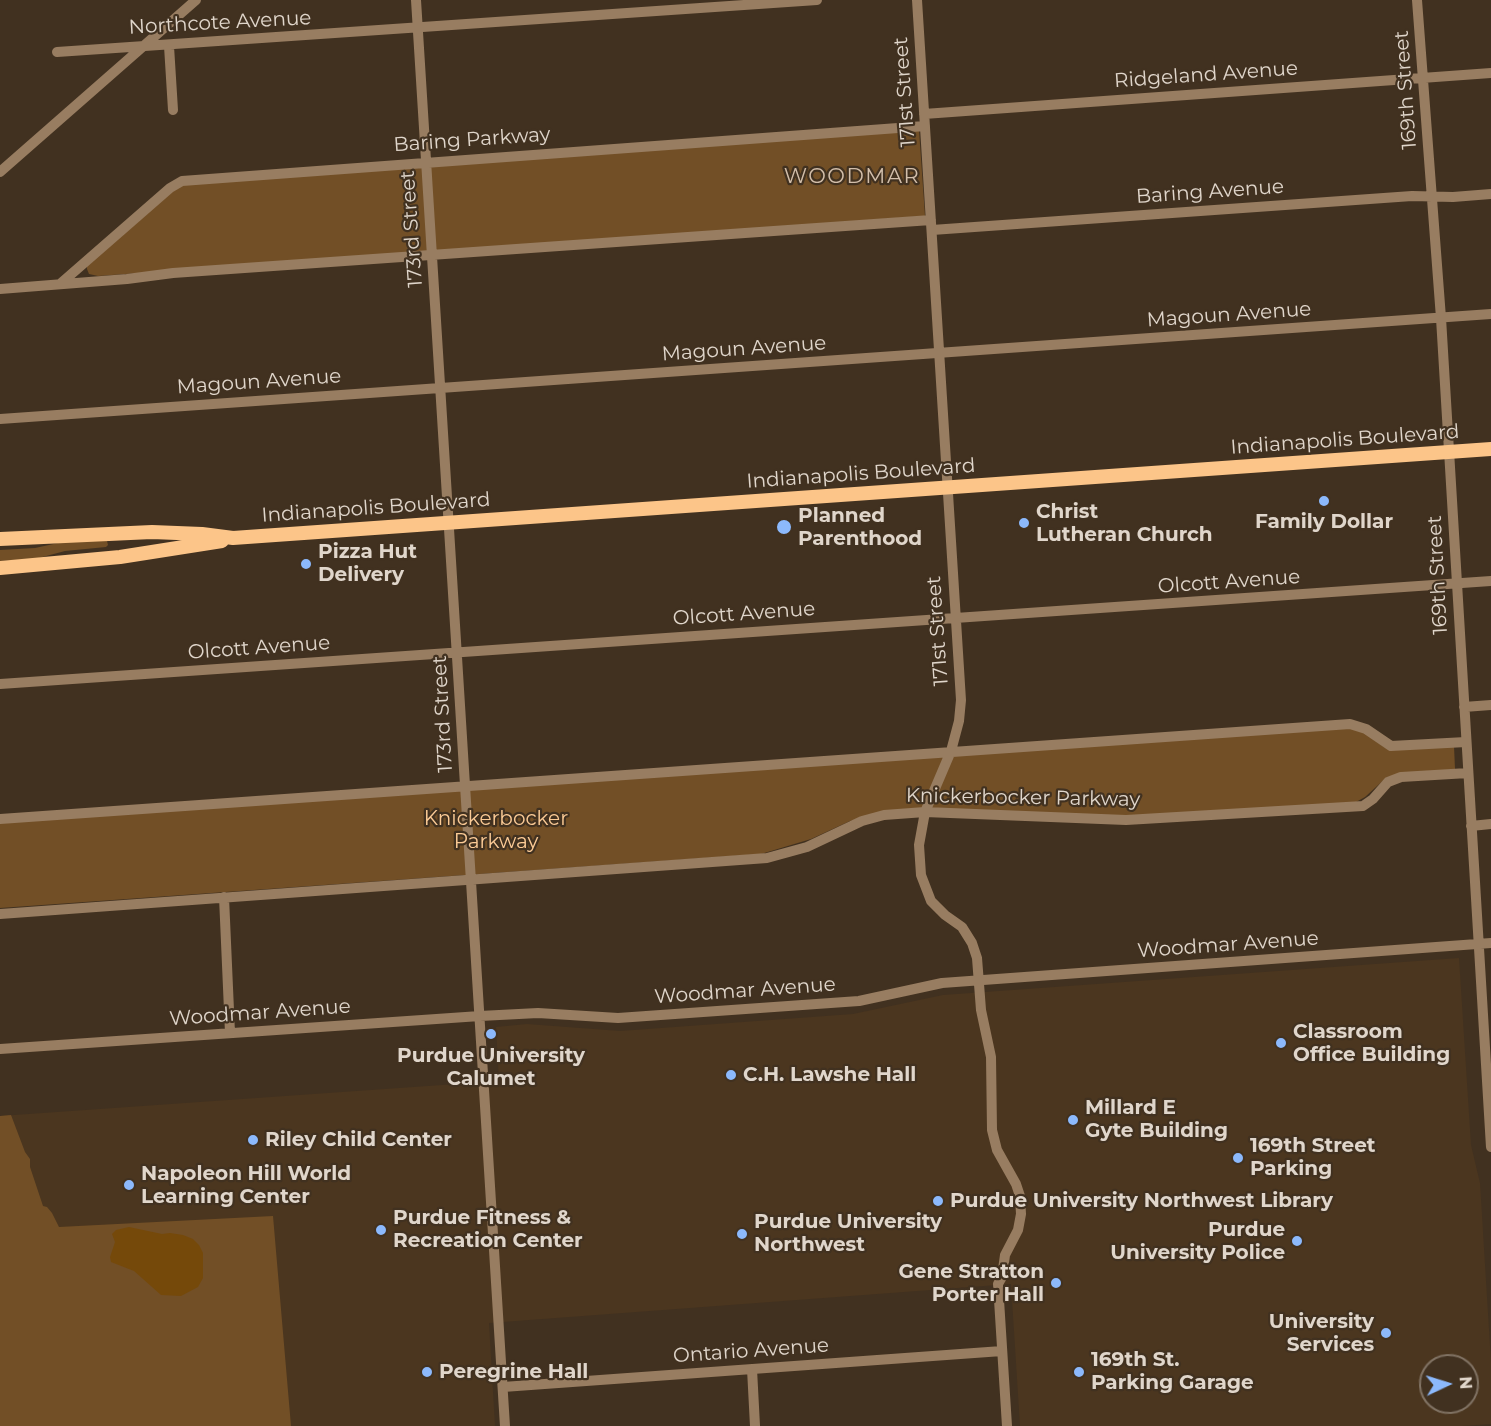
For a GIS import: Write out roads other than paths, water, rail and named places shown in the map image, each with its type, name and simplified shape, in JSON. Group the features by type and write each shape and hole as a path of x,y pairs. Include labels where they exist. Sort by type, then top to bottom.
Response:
{"main road":[{"name":"Indianapolis Boulevard","path":"0,568 120,557 233,538 1491,449"},
{"name":"Indianapolis Boulevard","path":"0,539 119,533 163,533 233,538"},
{"path":"119,533 120,557"},
{"path":"163,533 165,550"}],"street":[{"path":"0,172 196,0"},
{"name":"173rd Street","path":"416,0 505,1426"},
{"name":"Northcote Avenue","path":"57,52 817,0"},
{"name":"171st Street","path":"916,0 961,700 959,721 951,751 925,812 920,845 921,875 930,901 962,927 972,943 977,958 983,1024 991,1057 992,1130 997,1150 1020,1196 1021,1214 1018,1230 1005,1255 1002,1276 998,1281 1002,1351"},
{"name":"169th Street","path":"1417,0 1441,318 1478,944 1489,1068 1491,1148"},
{"path":"169,46 173,110"},
{"name":"Ridgeland Avenue","path":"924,114 1491,73"},
{"name":"Baring Parkway","path":"60,284 170,188 182,181 925,126"},
{"name":"Baring Avenue","path":"932,225 1400,196 1491,194"},
{"path":"0,289 173,273 432,254 932,225"},
{"name":"Magoun Avenue","path":"0,419 1491,314"},
{"name":"Olcott Avenue","path":"0,684 1491,581"},
{"path":"1464,707 1491,705"},
{"name":"Knickerbocker Parkway","path":"0,819 1350,724 1366,729 1391,746 1466,742"},
{"name":"Knickerbocker Parkway","path":"0,914 767,858 807,847 862,821 884,815 925,812 1126,819 1363,806 1373,799 1388,782 1401,777 1468,773"},
{"path":"1471,826 1491,824"},
{"path":"224,897 230,1033"},
{"name":"Woodmar Avenue","path":"0,1049 480,1016 538,1013 618,1018 859,1001 926,985 1491,943"},
{"path":"1002,1351 1007,1426"},
{"name":"Ontario Avenue","path":"503,1387 1002,1351"},
{"path":"752,1369 755,1426"}],"place":[{"name":"Family Dollar","path":"1324,501"},
{"name":"Christ Lutheran Church","path":"1024,523"},
{"name":"Planned Parenthood","path":"784,527"},
{"name":"Pizza Hut Delivery","path":"306,564"},
{"name":"Purdue University Calumet","path":"491,1034"},
{"name":"Classroom Office Building","path":"1281,1043"},
{"name":"C.H. Lawshe Hall","path":"731,1075"},
{"name":"Millard E Gyte Building","path":"1073,1120"},
{"name":"Riley Child Center","path":"253,1140"},
{"name":"169th Street Parking","path":"1238,1158"},
{"name":"Napoleon Hill World Learning Center","path":"129,1185"},
{"name":"Purdue University Northwest Library","path":"938,1201"},
{"name":"Purdue Fitness & Recreation Center","path":"381,1230"},
{"name":"Purdue University Northwest","path":"742,1234"},
{"name":"Purdue University Police","path":"1297,1241"},
{"name":"Gene Stratton Porter Hall","path":"1056,1283"},
{"name":"University Services","path":"1386,1333"},
{"name":"Peregrine Hall","path":"427,1372"},
{"name":"169th St. Parking Garage","path":"1079,1372"}],"district":[{"name":"WOODMAR","path":"852,177"}]}
